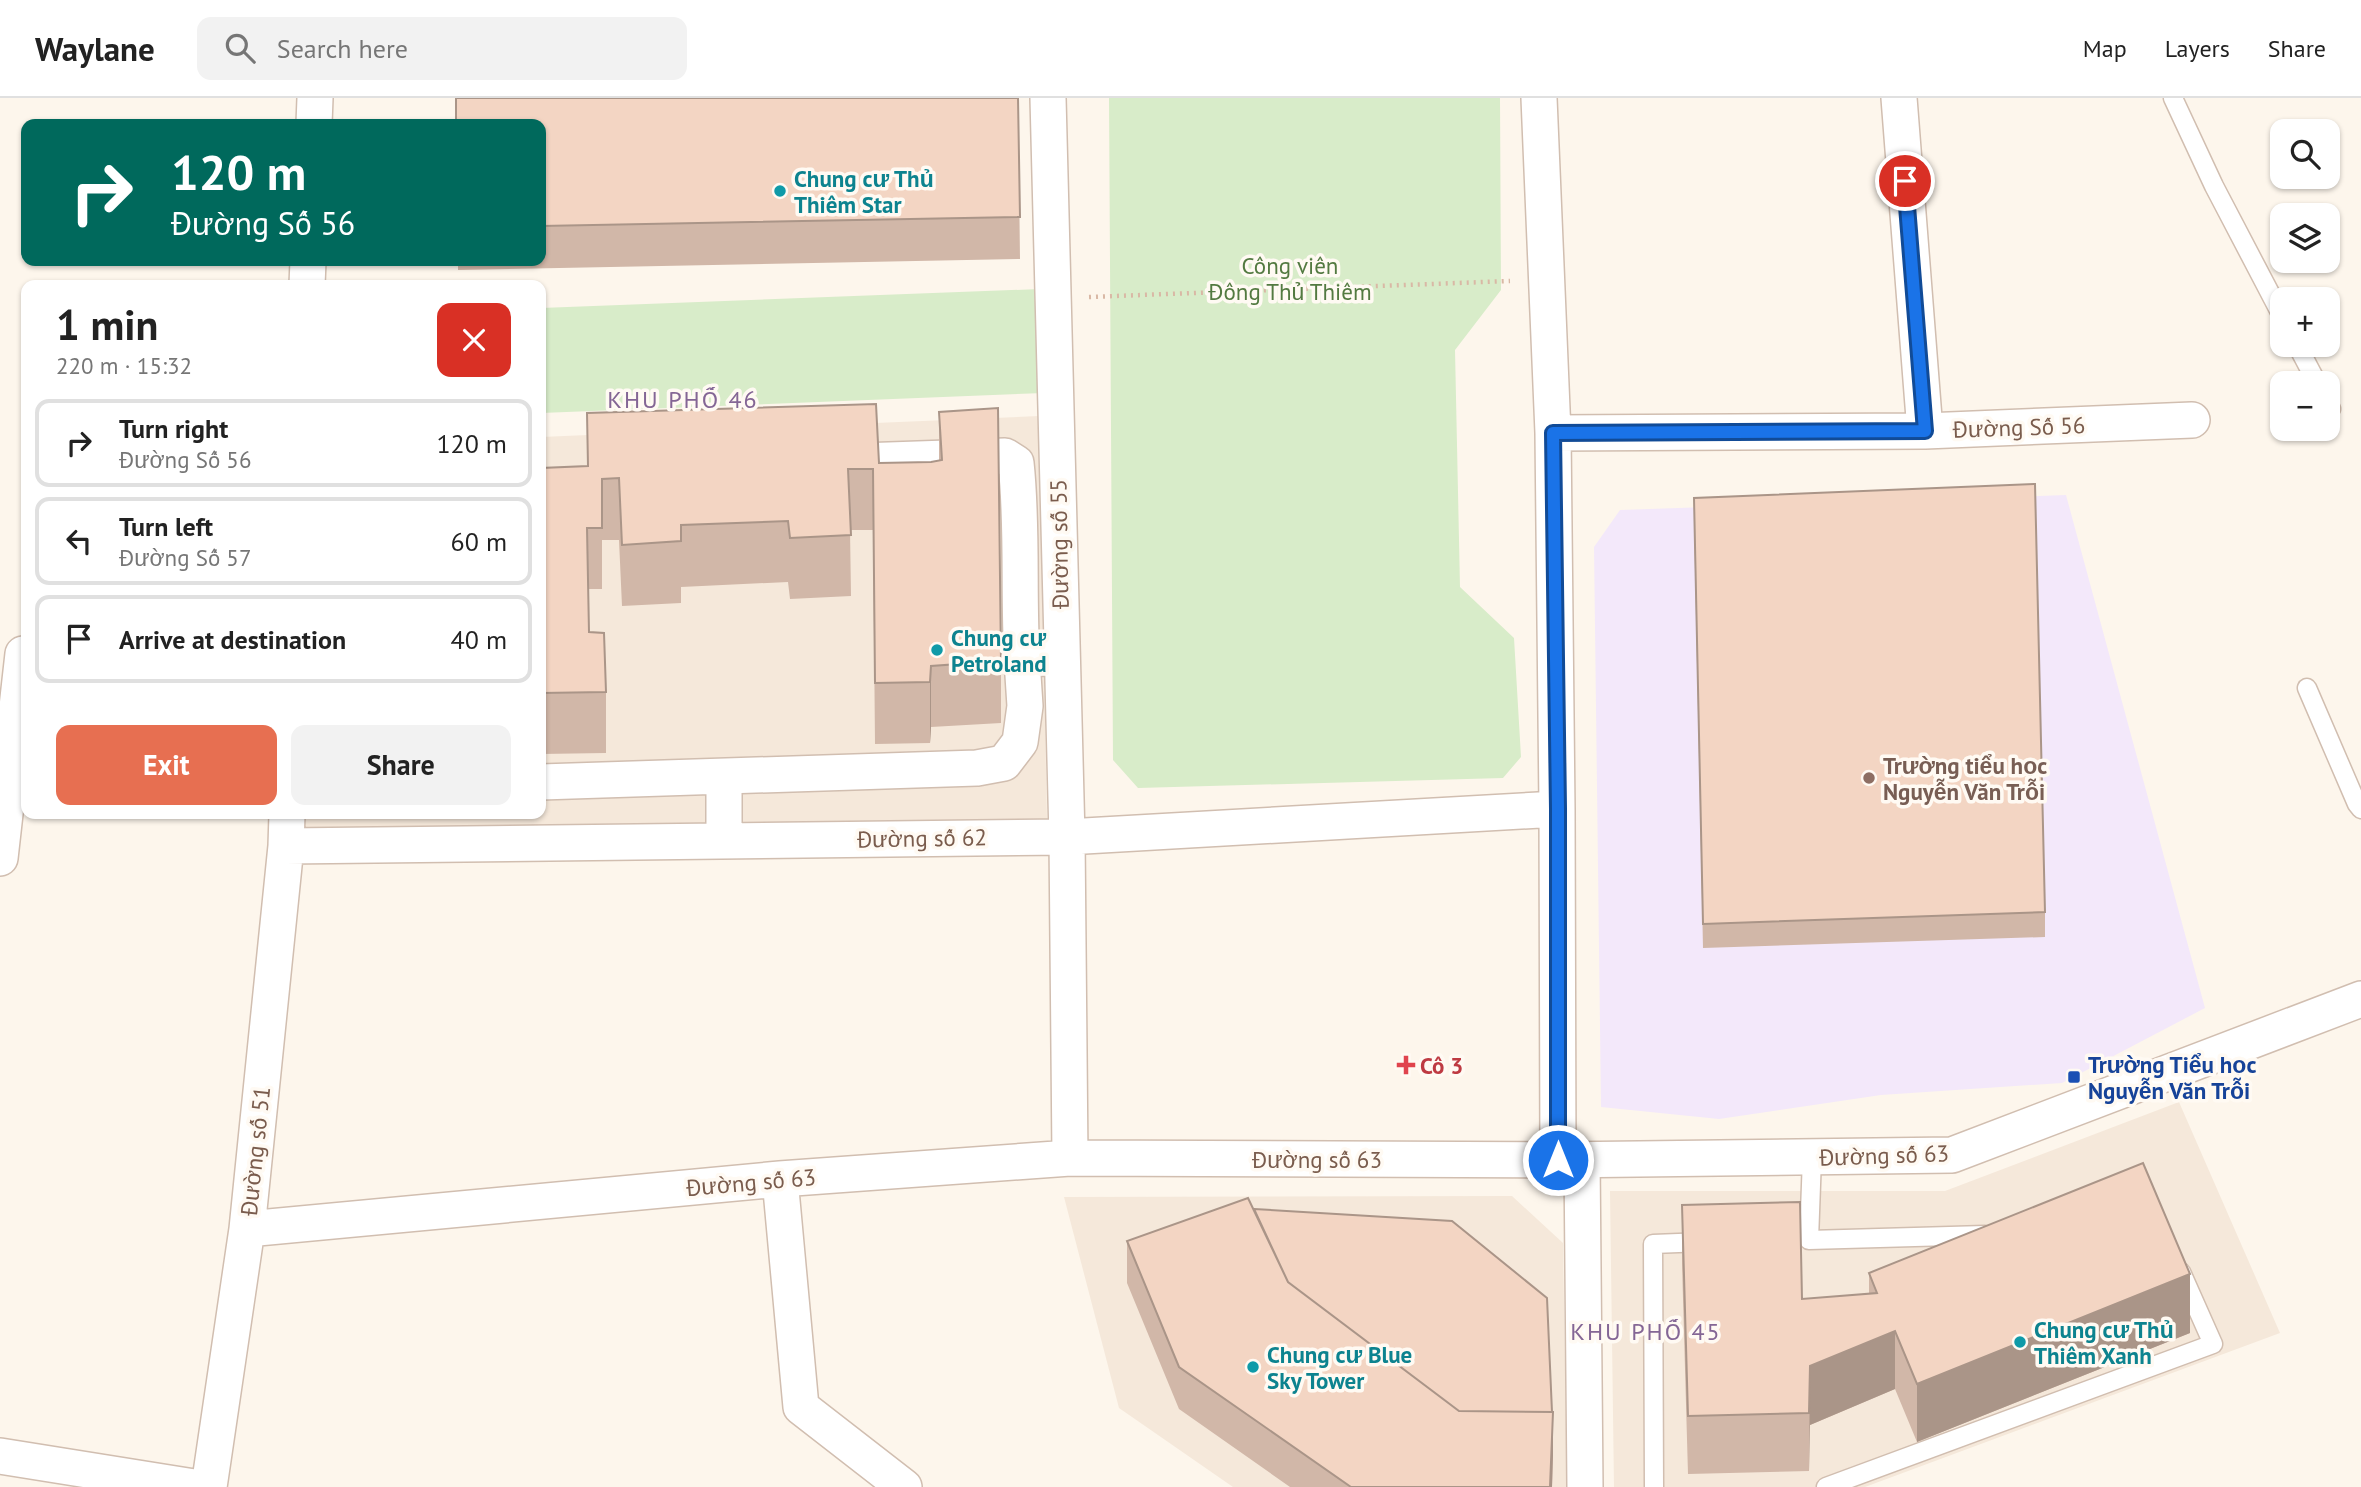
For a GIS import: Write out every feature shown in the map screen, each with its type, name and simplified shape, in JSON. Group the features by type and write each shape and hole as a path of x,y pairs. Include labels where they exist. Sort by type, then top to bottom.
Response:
{"street":[{"path":"314,119 315,98"},
{"name":"Đường số 55","path":"1048,98 1067,837 1070,1158"},
{"path":"1539,98 1553,433 1558,809 1585,1487"},
{"path":"1899,98 1925,431"},
{"name":"Đường Số 56","path":"1553,433 1925,431 2192,420"},
{"path":"546,782 977,768 1004,763 1020,742 1024,706 1019,614 1020,517 1016,463 1005,456 800,463"},
{"path":"1022,660 1062,656"},
{"path":"0,858 21,671"},
{"path":"724,777 724,840"},
{"name":"Đường số 62","path":"287,830 724,840 1067,837 1558,809"},
{"name":"Đường số 51","path":"209,1487 247,1229 287,830"},
{"name":"Đường số 63","path":"247,1229 780,1179 1070,1158 1570,1159 1952,1155 2361,999"},
{"path":"780,1179 801,1407 904,1487"},
{"path":"0,1456 194,1487"}],"lane":[{"path":"2173,98 2214,187 2270,293"},
{"path":"2307,688 2361,809"},
{"path":"1812,1157 1802,1240 1986,1235 1999,1230"},
{"path":"1654,1487 1653,1244 1718,1242"},
{"path":"1826,1487 2213,1344 2176,1258"}],"path":[{"path":"1053,298 1547,280"}],"shaded area":[{"name":"Chung cư Petroland","path":"1039,416 1047,820 302,830 303,819 546,819 546,437"},
{"name":"Trường tiểu học Nguyễn Văn Trỗi","path":"2066,495 2205,1008 2062,1083 1881,1095 1719,1119 1601,1107 1594,547 1620,510"},
{"name":"Chung cư Thủ Thiêm Xanh","path":"2179,1102 2280,1333 1865,1487 1614,1487 1610,1191 1945,1191"},
{"name":"Chung cư Blue Sky Tower","path":"1512,1196 1563,1243 1567,1487 1233,1487 1119,1408 1064,1197"}],"green space":[{"name":"Công viên Đông Thủ Thiêm","path":"1109,98 1500,98 1501,290 1455,350 1460,587 1514,638 1521,757 1503,778 1138,788 1113,760"},
{"path":"1040,289 1044,393 546,413 546,308"}],"building":[{"name":"Chung cư Thủ Thiêm Star","path":"456,98 1018,98 1020,217 546,226 546,119 456,119"},
{"path":"876,404 879,463 942,460 939,412 998,408 1001,661 931,666 930,682 875,683 873,469 848,469 851,535 790,538 788,521 681,525 681,541 622,545 619,478 602,479 602,528 587,528 589,632 604,633 606,692 546,693 546,468 588,466 587,413"},
{"path":"2035,484 2045,912 1703,924 1694,498"},
{"path":"2143,1163 2190,1274 1917,1384 1895,1331 1810,1366 1809,1413 1688,1416 1682,1205 1800,1202 1802,1299 1877,1293 1869,1273"},
{"name":"Chung cư Blue Sky Tower","path":"1248,1198 1288,1282 1459,1411 1553,1412 1550,1487 1351,1487 1179,1367 1127,1241"},
{"path":"1254,1209 1452,1221 1547,1298 1552,1412 1459,1411 1288,1282"}],"place":[{"name":"Chung cư Thủ Thiêm Star","path":"780,191"},
{"name":"Chung cư Petroland","path":"937,650"},
{"name":"Trường tiểu học Nguyễn Văn Trỗi","path":"1869,778"},
{"name":"Cô 3","path":"1406,1065"},
{"name":"Trường Tiểu học Nguyễn Văn Trỗi","path":"2074,1077"},
{"name":"Chung cư Thủ Thiêm Xanh","path":"2020,1342"},
{"name":"Chung cư Blue Sky Tower","path":"1253,1367"}],"district":[{"name":"KHU PHỐ 46","path":"683,399"},
{"name":"KHU PHỐ 45","path":"1646,1331"}],"route":[{"path":"1558,1160 1558,809 1553,433 1925,431 1905,181"}]}
